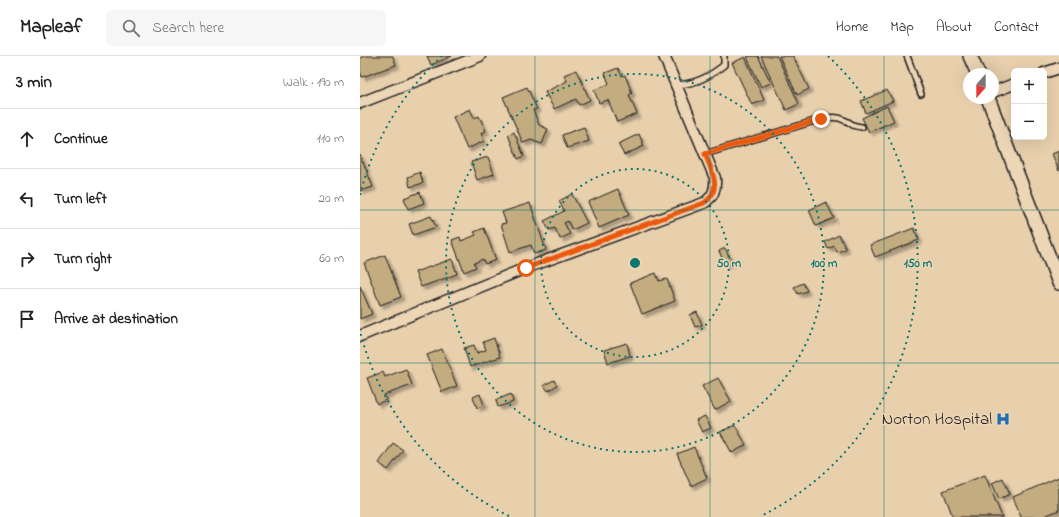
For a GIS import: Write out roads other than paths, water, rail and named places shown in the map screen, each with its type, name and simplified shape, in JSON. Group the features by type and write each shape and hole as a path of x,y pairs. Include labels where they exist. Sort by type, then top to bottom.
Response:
{"street":[{"path":"360,103 480,56"},
{"path":"360,336 526,268 704,203 710,199 716,186 715,178 675,86 664,56"},
{"path":"970,56 975,68"},
{"path":"1047,72 1059,68"},
{"path":"999,90 1011,85"},
{"path":"990,104 1059,283"}],"lane":[{"path":"675,86 690,84 711,75 724,65 724,56"},
{"path":"907,56 921,94"},
{"path":"705,154 821,119 834,117 845,120 852,126 862,127"}],"place":[{"name":"Norton Hospital","path":"1003,419"}]}
